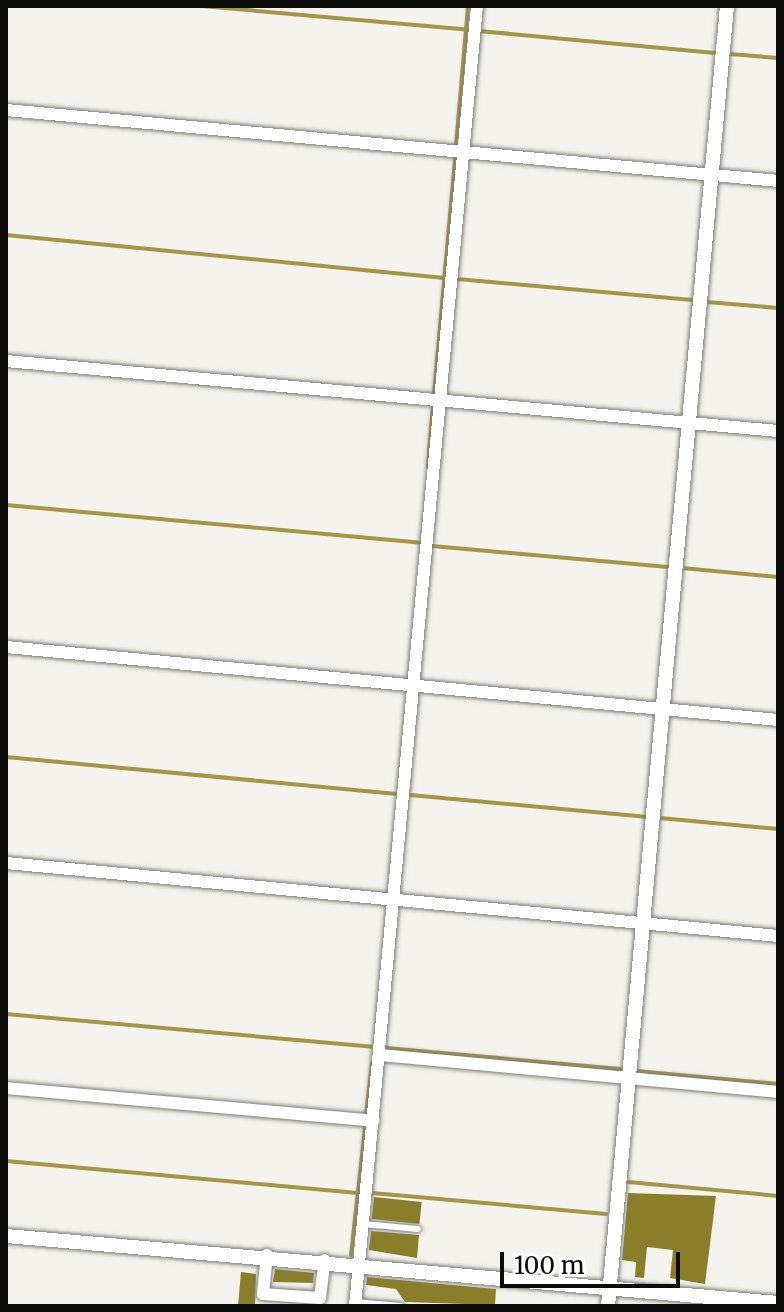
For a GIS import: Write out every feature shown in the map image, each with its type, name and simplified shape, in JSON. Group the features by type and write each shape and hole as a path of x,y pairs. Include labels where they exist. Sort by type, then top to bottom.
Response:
{"street":[{"path":"355,1304 397,900 477,6"},
{"path":"608,1306 727,6"},
{"path":"6,110 778,181"},
{"path":"6,361 778,431"},
{"path":"6,647 778,720"},
{"path":"6,863 778,936"},
{"path":"381,1055 778,1092"},
{"path":"6,1088 374,1121"},
{"path":"6,1236 325,1260 778,1303"},
{"path":"267,1255 263,1294 320,1298 325,1260"}],"lane":[{"path":"363,1224 418,1229"},
{"path":"355,1304 401,1306"}],"building":[{"path":"628,1193 716,1196 705,1284 670,1278 673,1250 647,1247 644,1278 635,1277 636,1262 622,1260"},
{"path":"374,1197 422,1202 419,1224 372,1219"},
{"path":"371,1231 419,1235 417,1258 369,1250"},
{"path":"275,1269 314,1273 313,1283 273,1282"},
{"path":"241,1272 256,1274 255,1306 238,1306"},
{"path":"367,1277 496,1289 495,1305 405,1302 396,1289 366,1285"}],"waterway":[{"path":"202,6 469,30"},
{"path":"456,146 468,6"},
{"path":"479,31 715,53"},
{"path":"730,54 778,58"},
{"path":"434,395 455,159"},
{"path":"6,235 447,278"},
{"path":"457,279 692,300"},
{"path":"707,302 778,308"},
{"path":"428,467 433,406"},
{"path":"6,505 421,543"},
{"path":"432,546 668,567"},
{"path":"682,568 778,577"},
{"path":"6,757 399,794"},
{"path":"410,795 645,817"},
{"path":"660,818 778,829"},
{"path":"6,1014 376,1047"},
{"path":"386,1048 620,1069"},
{"path":"366,1116 372,1063"},
{"path":"636,1071 778,1084"},
{"path":"351,1255 365,1128"},
{"path":"6,1161 361,1193"},
{"path":"628,1182 778,1196"},
{"path":"372,1193 606,1214"}]}
